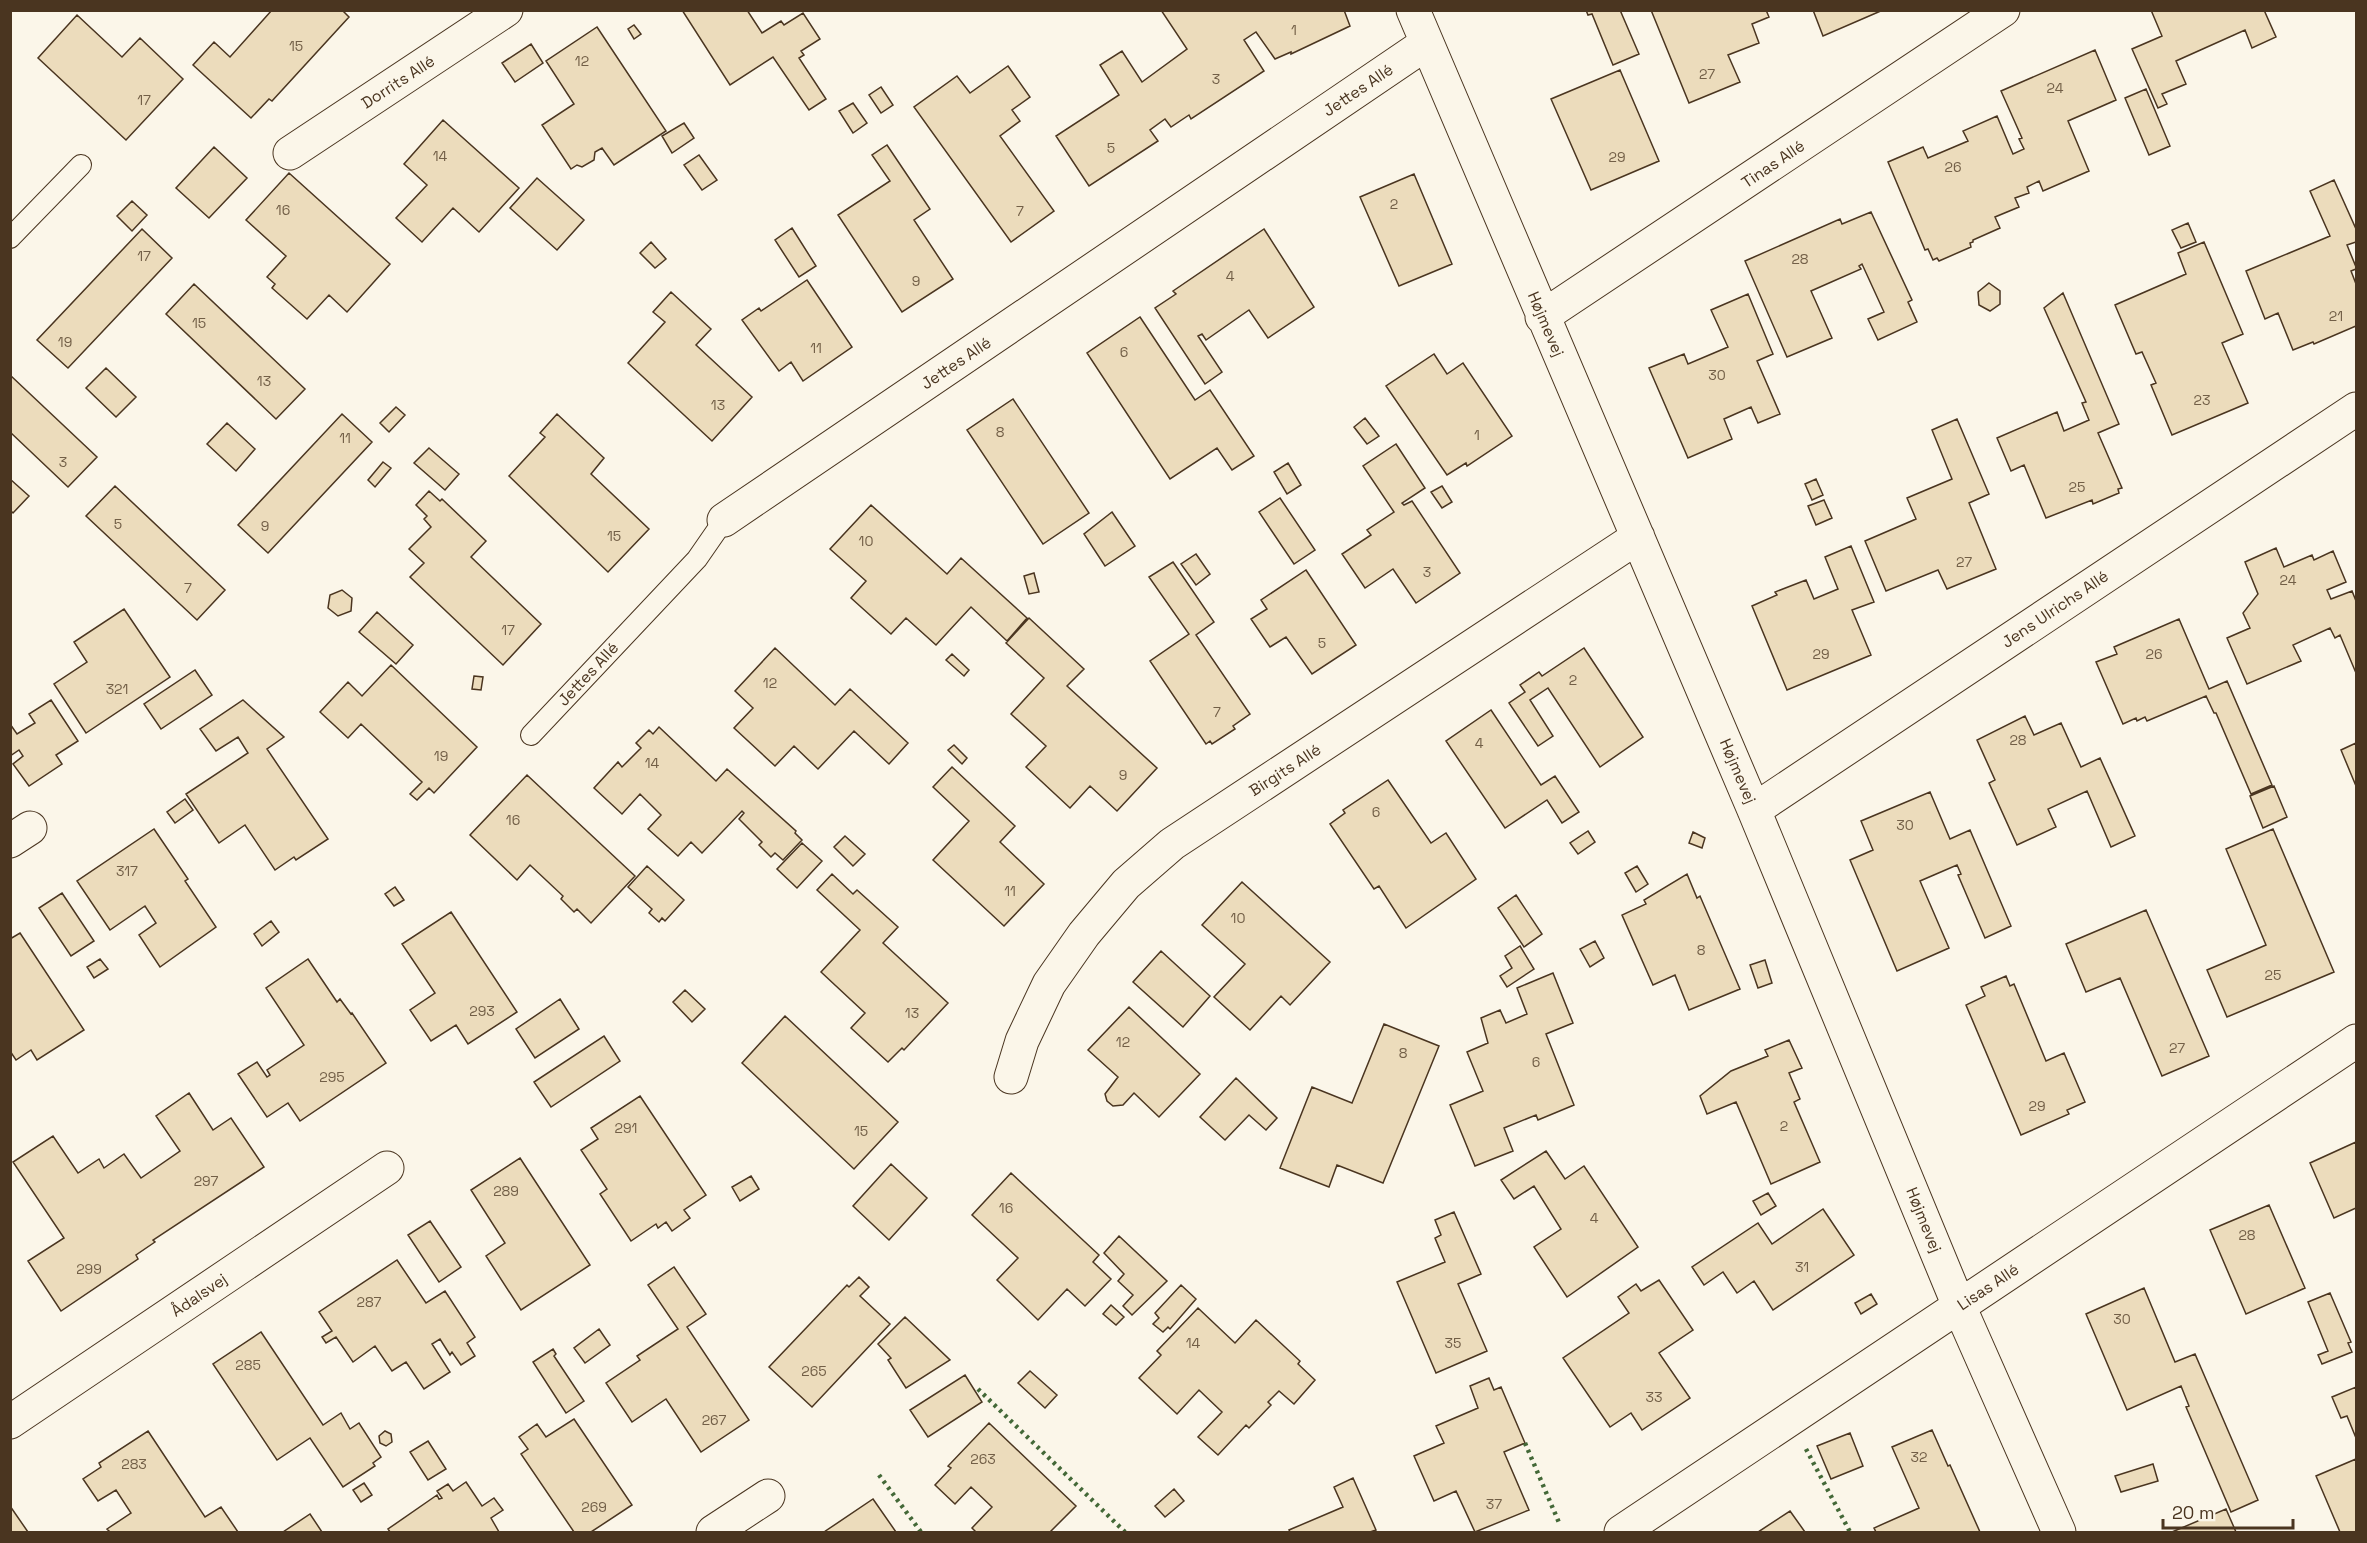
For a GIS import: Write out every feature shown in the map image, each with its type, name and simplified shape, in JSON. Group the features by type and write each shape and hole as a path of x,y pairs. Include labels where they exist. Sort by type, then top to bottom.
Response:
{"street":[{"name":"Dorrits Allé","path":"290,153 506,10"},
{"name":"Højmevej","path":"1413,10 1754,810 1959,1306 2059,1533"},
{"name":"Tinas Allé","path":"1542,317 2003,10"},
{"name":"Jettes Allé","path":"724,520 1427,43"},
{"name":"Jens Ulrichs Allé","path":"1754,810 2356,409"},
{"name":"Birgits Allé","path":"1011,1077 1022,1041 1049,984 1084,934 1126,884 1172,844 1638,537"},
{"name":"Lisas Allé","path":"1621,1533 2356,1041"},
{"name":"Ådalsvej","path":"10,1422 387,1168"},
{"path":"713,1533 768,1496"}],"lane":[{"path":"10,238 81,165"},
{"name":"Jettes Allé","path":"531,735 698,559 724,520"}],"building":[{"path":"272,10 342,10 349,17 272,101 269,99 251,118 193,65 214,42 230,57"},
{"path":"682,10 747,10 762,33 781,21 784,25 803,13 820,39 801,51 804,55 799,58 826,99 809,110 773,57 730,85"},
{"path":"1161,10 1344,10 1350,26 1291,54 1291,52 1275,59 1256,32 1244,40 1264,71 1191,119 1189,115 1171,127 1165,119 1150,130 1158,141 1089,186 1056,136 1119,95 1100,65 1122,51 1142,82 1187,49"},
{"path":"1586,10 1620,10 1639,54 1613,65 1592,14 1588,15"},
{"path":"1651,10 1766,10 1769,17 1752,24 1759,43 1728,55 1740,82 1689,103"},
{"path":"1813,10 1883,10 1823,36"},
{"path":"2151,10 2264,10 2276,37 2252,48 2245,30 2176,61 2186,84 2162,94 2167,104 2158,108 2132,49 2162,36"},
{"path":"77,15 122,57 140,38 183,79 126,140 38,58"},
{"path":"634,25 641,34 634,39 628,29"},
{"path":"597,27 666,131 614,165 602,148 595,152 594,160 582,167 577,165 571,169 542,125 574,104 546,61"},
{"path":"531,44 543,63 515,82 502,63"},
{"path":"2095,50 2116,100 2068,121 2089,171 2043,191 2039,181 2027,187 2029,193 2015,198 2019,207 1995,217 2000,228 1973,240 1970,243 1971,247 1939,261 1937,258 1933,260 1928,249 1925,250 1888,162 1923,147 1928,158 1968,141 1963,131 1997,116 2013,154 2024,149 2019,139 2022,138 2001,91"},
{"path":"1008,66 1030,97 1012,110 1020,121 1000,136 1054,211 1011,242 914,107 957,76 970,93"},
{"path":"1620,70 1659,161 1591,190 1551,99"},
{"path":"881,87 893,105 881,113 869,95"},
{"path":"2146,89 2170,146 2149,155 2125,98"},
{"path":"853,103 867,123 853,133 839,111"},
{"path":"443,120 519,188 479,232 453,208 422,242 396,218 427,185 404,164"},
{"path":"684,123 694,138 672,153 662,136"},
{"path":"887,145 930,209 914,220 953,279 902,312 838,215 890,181 872,155"},
{"path":"214,147 247,178 209,218 176,188"},
{"path":"699,155 717,180 702,190 684,165"},
{"path":"289,173 390,264 347,312 329,295 307,319 272,288 275,284 267,277 286,256 246,220"},
{"path":"1414,174 1452,264 1399,286 1360,197"},
{"path":"537,178 584,220 557,250 510,208"},
{"path":"2334,180 2356,229 2356,242 2347,245 2356,267 2351,271 2356,284 2356,326 2314,344 2313,342 2293,350 2278,313 2265,319 2246,271 2330,236 2310,191"},
{"path":"132,201 147,215 132,231 117,216"},
{"path":"1871,212 1912,300 1908,302 1917,322 1878,340 1868,319 1884,312 1862,264 1859,266 1861,269 1811,291 1832,338 1787,357 1745,261 1840,219 1842,224"},
{"path":"2188,223 2196,242 2181,248 2172,230"},
{"path":"792,228 816,266 799,277 775,240"},
{"path":"142,229 172,258 68,368 37,340"},
{"path":"1264,229 1314,307 1268,338 1249,310 1206,340 1202,334 1198,336 1222,372 1205,384 1155,308 1176,294 1173,291"},
{"path":"651,242 666,259 655,268 640,253"},
{"path":"2204,242 2243,334 2222,343 2248,403 2172,435 2151,385 2156,383 2142,352 2136,354 2115,305 2186,274 2178,253"},
{"path":"807,280 852,347 803,381 791,362 779,371 742,320 759,308 761,311"},
{"path":"1989,283 2000,291 2000,304 1990,311 1979,305 1978,292"},
{"path":"194,284 305,389 276,419 166,314"},
{"path":"671,292 711,329 696,345 752,397 712,441 628,363 665,322 653,312"},
{"path":"2063,293 2119,424 2098,433 2122,488 2118,489 2119,493 2093,504 2092,500 2046,518 2024,465 2011,471 1997,438 2057,412 2064,431 2089,420 2082,403 2086,402 2044,308"},
{"path":"1748,294 1773,354 1757,361 1780,414 1758,423 1751,407 1724,419 1732,439 1688,458 1649,368 1684,354 1688,364 1728,347 1711,310"},
{"path":"1140,317 1195,400 1210,390 1254,456 1232,470 1217,448 1170,479 1087,353"},
{"path":"1434,354 1447,374 1463,363 1512,436 1467,466 1466,463 1447,475 1386,386"},
{"path":"106,368 136,397 116,417 86,388"},
{"path":"10,375 97,457 68,487 10,432"},
{"path":"1013,399 1089,513 1043,544 967,430"},
{"path":"396,407 405,415 389,432 380,423"},
{"path":"342,414 372,442 268,553 238,525"},
{"path":"557,414 604,458 591,474 649,529 608,572 509,476 545,437 540,433"},
{"path":"1365,418 1379,436 1367,444 1354,427"},
{"path":"1957,419 1989,494 1969,503 1996,569 1947,589 1938,570 1886,591 1865,541 1916,519 1907,498 1952,479 1932,430"},
{"path":"227,423 255,449 236,471 207,444"},
{"path":"1396,444 1425,488 1402,503 1404,505 1412,501 1460,573 1416,603 1393,569 1365,588 1342,554 1371,535 1367,530 1394,512 1363,466"},
{"path":"429,448 459,474 445,490 414,463"},
{"path":"383,462 391,468 375,487 368,480"},
{"path":"1288,463 1301,485 1287,494 1274,472"},
{"path":"10,479 29,496 13,513 10,510"},
{"path":"1816,479 1823,495 1812,500 1805,484"},
{"path":"115,486 225,590 197,620 86,516"},
{"path":"1442,486 1452,502 1442,508 1431,492"},
{"path":"429,491 440,501 442,499 486,541 471,557 541,624 503,665 410,577 424,563 409,549 431,527 424,519 427,516 416,505"},
{"path":"1280,498 1315,550 1294,564 1259,512"},
{"path":"1824,500 1832,518 1816,525 1808,506"},
{"path":"871,505 947,574 961,558 1027,618 1007,641 971,607 936,645 906,618 891,634 851,598 866,581 830,549"},
{"path":"1112,512 1135,546 1105,566 1084,534"},
{"path":"1851,546 1874,602 1852,610 1871,655 1787,690 1752,606 1777,595 1775,592 1806,580 1814,599 1838,589 1825,557"},
{"path":"2276,548 2284,567 2312,555 2314,560 2333,551 2346,582 2327,590 2331,599 2352,591 2356,601 2356,673 2340,635 2335,638 2330,628 2293,645 2301,661 2247,684 2227,638 2250,628 2243,613 2258,594 2245,562"},
{"path":"1196,554 1210,574 1196,585 1181,564"},
{"path":"1173,562 1214,622 1196,635 1250,714 1233,726 1235,729 1212,744 1210,741 1206,744 1150,661 1189,634 1149,577"},
{"path":"1306,570 1356,645 1312,674 1286,637 1270,647 1251,619 1267,609 1261,600"},
{"path":"1034,573 1039,592 1029,594 1024,576"},
{"path":"342,590 352,598 351,611 338,616 328,608 330,595"},
{"path":"124,609 170,677 86,733 54,684 87,662 74,642"},
{"path":"377,612 413,645 396,664 359,632"},
{"path":"1029,618 1084,669 1067,686 1157,768 1117,811 1090,786 1070,808 1026,767 1046,746 1011,714 1044,678 1006,643"},
{"path":"2179,619 2209,689 2227,681 2272,785 2251,794 2216,713 2206,696 2147,721 2145,717 2137,721 2136,718 2123,724 2096,662 2117,654 2114,647"},
{"path":"775,648 835,705 850,689 908,743 889,764 854,731 818,769 794,746 775,766 734,728 753,708 735,691"},
{"path":"1584,648 1643,737 1600,767 1548,688 1530,700 1553,736 1538,746 1509,703 1525,692 1520,685 1539,672 1542,676"},
{"path":"952,654 969,670 964,676 946,660"},
{"path":"391,665 477,747 434,793 429,788 417,800 410,794 422,782 361,724 348,738 320,712 348,682 362,696"},
{"path":"195,670 212,695 161,729 144,704"},
{"path":"474,676 483,677 481,690 472,689"},
{"path":"51,700 78,741 56,755 62,764 29,786 13,764 23,756 19,750 10,756 10,724 17,734 35,723 29,714"},
{"path":"243,700 284,737 267,749 328,839 296,860 294,857 275,870 245,825 219,843 186,794 248,753 238,737 216,751 200,729"},
{"path":"1491,710 1541,785 1555,776 1579,812 1562,823 1547,800 1505,828 1446,741"},
{"path":"2025,716 2034,735 2061,723 2081,767 2100,758 2135,836 2111,847 2087,791 2048,809 2056,827 2017,845 1989,783 1995,780 1977,740"},
{"path":"659,727 716,781 727,769 796,831 795,833 802,840 783,860 775,853 771,857 759,845 762,842 739,819 744,813 742,811 702,853 691,842 678,856 648,829 661,815 640,794 622,814 594,788 618,762 622,767 641,748 636,743 649,730 653,734"},
{"path":"2356,743 2356,786 2341,750"},
{"path":"954,745 967,758 962,764 948,750"},
{"path":"952,767 1015,826 1000,842 1044,884 1004,926 933,860 969,821 933,787"},
{"path":"527,775 635,876 591,923 577,909 574,912 561,899 563,896 530,865 517,880 470,835"},
{"path":"1388,780 1431,843 1446,833 1476,879 1406,928 1379,886 1374,889 1330,824 1345,813 1343,810"},
{"path":"2274,786 2287,817 2263,828 2250,796"},
{"path":"1930,792 1950,839 1970,830 2011,926 1985,938 1958,875 1961,874 1957,865 1920,881 1949,948 1897,971 1850,860 1873,850 1861,821"},
{"path":"185,799 193,810 175,823 167,812"},
{"path":"154,829 188,879 185,881 216,927 160,967 139,935 156,923 145,906 110,930 77,881"},
{"path":"2273,829 2334,972 2227,1017 2207,970 2266,945 2226,849"},
{"path":"1588,831 1595,842 1578,854 1570,843"},
{"path":"1693,832 1705,838 1702,848 1689,843"},
{"path":"845,836 865,854 853,866 834,847"},
{"path":"802,843 822,861 797,888 777,869"},
{"path":"647,866 684,900 665,921 662,918 659,922 649,913 652,909 628,887"},
{"path":"1637,866 1648,884 1636,892 1625,873"},
{"path":"832,874 853,894 857,890 898,927 883,943 948,1003 904,1050 902,1048 888,1062 851,1028 865,1013 821,972 860,930 817,890"},
{"path":"1687,874 1697,898 1700,896 1740,989 1689,1010 1675,975 1653,985 1622,915 1646,904 1644,900"},
{"path":"1242,882 1330,962 1290,1005 1281,996 1250,1030 1214,997 1245,964 1202,925"},
{"path":"395,887 404,900 394,906 385,894"},
{"path":"62,893 94,941 71,956 39,908"},
{"path":"1516,895 1542,934 1524,947 1498,908"},
{"path":"2146,910 2209,1056 2162,1076 2120,978 2086,992 2066,944"},
{"path":"451,912 517,1012 468,1044 456,1025 431,1041 410,1010 435,993 402,944"},
{"path":"271,921 279,932 262,946 254,934"},
{"path":"20,933 84,1030 37,1060 31,1050 16,1060 10,1051 10,939"},
{"path":"1595,941 1604,958 1590,967 1580,949"},
{"path":"1520,946 1534,969 1507,987 1500,976 1512,968 1505,956"},
{"path":"1161,951 1210,996 1183,1027 1133,982"},
{"path":"100,959 108,969 94,978 87,967"},
{"path":"308,959 337,1002 340,999 352,1013 386,1063 300,1121 288,1103 267,1117 238,1074 257,1062 267,1077 270,1075 267,1070 304,1045 266,988"},
{"path":"1765,960 1772,983 1758,988 1750,965"},
{"path":"1553,973 1573,1023 1546,1034 1574,1105 1538,1120 1536,1115 1504,1128 1513,1151 1475,1166 1450,1105 1483,1091 1467,1052 1488,1043 1481,1018 1500,1010 1506,1023 1527,1014 1517,988"},
{"path":"2006,976 2010,986 2014,984 2046,1061 2064,1053 2085,1102 2067,1110 2069,1114 2021,1135 1966,1005 1985,996 1981,987"},
{"path":"685,990 705,1009 692,1022 673,1002"},
{"path":"560,999 579,1029 535,1058 516,1029"},
{"path":"1129,1007 1200,1074 1159,1117 1134,1093 1123,1105 1113,1106 1107,1101 1105,1094 1118,1077 1088,1050"},
{"path":"785,1016 898,1122 854,1169 742,1063"},
{"path":"1384,1024 1439,1046 1383,1183 1337,1165 1329,1187 1280,1168 1312,1087 1352,1103"},
{"path":"604,1036 620,1061 551,1107 534,1082"},
{"path":"1789,1040 1802,1068 1789,1073 1800,1099 1794,1102 1820,1162 1771,1184 1736,1102 1707,1114 1700,1096 1731,1071 1768,1056 1765,1050"},
{"path":"1236,1078 1277,1118 1266,1130 1249,1115 1225,1140 1200,1117"},
{"path":"189,1093 213,1130 231,1118 264,1167 153,1240 155,1242 136,1255 138,1259 61,1311 28,1261 64,1238 13,1162 53,1136 78,1173 99,1159 104,1168 124,1154 141,1178 180,1151 156,1116"},
{"path":"640,1096 706,1195 684,1210 690,1218 672,1231 666,1222 658,1228 656,1224 631,1241 600,1194 607,1189 581,1150 598,1139 591,1128"},
{"path":"2356,1142 2356,1208 2334,1218 2310,1163"},
{"path":"1546,1151 1565,1179 1584,1166 1638,1247 1567,1297 1534,1247 1561,1229 1534,1186 1514,1199 1501,1180"},
{"path":"520,1158 590,1265 521,1310 486,1256 505,1243 471,1190"},
{"path":"891,1164 927,1198 889,1240 853,1206"},
{"path":"1011,1173 1099,1255 1093,1262 1111,1279 1085,1306 1067,1289 1038,1320 997,1280 1018,1258 972,1215"},
{"path":"751,1176 759,1189 740,1201 732,1187"},
{"path":"1768,1193 1776,1206 1761,1215 1753,1201"},
{"path":"2269,1205 2305,1288 2246,1314 2210,1230"},
{"path":"1823,1209 1854,1255 1773,1310 1754,1281 1737,1293 1723,1272 1704,1285 1692,1267 1758,1223 1772,1244"},
{"path":"1454,1212 1481,1274 1458,1284 1487,1351 1436,1373 1397,1282 1445,1262 1435,1238 1441,1235 1435,1220"},
{"path":"430,1221 461,1267 439,1282 408,1235"},
{"path":"1119,1236 1167,1281 1132,1315 1123,1306 1133,1295 1118,1281 1124,1274 1104,1253"},
{"path":"397,1260 426,1303 445,1291 475,1337 467,1343 475,1356 461,1365 452,1352 450,1355 440,1339 432,1344 450,1372 424,1389 406,1362 392,1371 375,1346 353,1362 336,1337 326,1343 322,1337 332,1331 319,1312"},
{"path":"674,1267 706,1314 687,1327 749,1420 701,1452 666,1399 632,1422 606,1383 640,1360 637,1356 678,1329 648,1285"},
{"path":"859,1277 869,1287 860,1296 890,1324 812,1407 769,1367 847,1285 849,1287"},
{"path":"1659,1280 1693,1330 1659,1353 1690,1398 1642,1430 1631,1413 1610,1427 1563,1358 1629,1313 1618,1297 1636,1284 1641,1291"},
{"path":"1181,1285 1196,1299 1170,1329 1168,1327 1163,1332 1153,1324 1159,1318 1155,1313"},
{"path":"2144,1288 2175,1362 2195,1354 2258,1500 2231,1512 2186,1407 2189,1406 2181,1386 2127,1410 2086,1314"},
{"path":"2330,1293 2351,1342 2348,1343 2352,1352 2322,1364 2318,1355 2328,1351 2308,1302"},
{"path":"1871,1294 1877,1304 1861,1314 1855,1303"},
{"path":"1111,1305 1124,1317 1116,1325 1103,1314"},
{"path":"1198,1308 1235,1343 1256,1320 1300,1361 1298,1364 1315,1380 1294,1404 1279,1391 1268,1402 1271,1405 1249,1428 1246,1425 1218,1455 1198,1437 1222,1412 1199,1390 1177,1414 1139,1378 1161,1355 1157,1351"},
{"path":"905,1317 950,1360 906,1388 888,1360 891,1358 878,1344"},
{"path":"599,1329 610,1345 585,1363 574,1348"},
{"path":"261,1332 323,1425 341,1413 350,1429 359,1423 381,1457 373,1463 375,1466 343,1487 310,1438 277,1460 213,1364"},
{"path":"553,1349 556,1354 554,1356 584,1401 566,1413 533,1362"},
{"path":"1030,1371 1057,1395 1045,1408 1018,1383"},
{"path":"965,1375 982,1402 928,1437 910,1410"},
{"path":"1489,1378 1494,1390 1501,1387 1525,1443 1504,1452 1529,1510 1475,1532 1456,1491 1434,1501 1414,1456 1444,1443 1436,1426 1478,1408 1470,1386"},
{"path":"2356,1387 2356,1438 2347,1416 2341,1418 2332,1397"},
{"path":"574,1419 632,1505 591,1532 574,1532 521,1454 528,1449 519,1437 537,1424 546,1437"},
{"path":"989,1423 1076,1506 1050,1532 976,1532 972,1528 992,1507 971,1487 955,1504 935,1485 951,1468 948,1466"},
{"path":"1932,1430 1980,1532 1876,1532 1874,1528 1919,1508 1892,1447"},
{"path":"148,1431 205,1517 221,1507 238,1532 110,1532 107,1529 131,1513 116,1490 98,1501 83,1479 101,1467 99,1463"},
{"path":"385,1431 391,1434 392,1442 386,1446 380,1443 379,1436"},
{"path":"1850,1433 1863,1466 1831,1479 1817,1446"},
{"path":"428,1441 446,1469 428,1480 410,1452"},
{"path":"2356,1459 2356,1532 2340,1532 2316,1476"},
{"path":"2153,1464 2158,1481 2121,1492 2115,1476"},
{"path":"1353,1478 1376,1530 1370,1532 1290,1532 1289,1530 1343,1507 1334,1487"},
{"path":"466,1482 482,1506 494,1498 503,1510 491,1518 499,1532 390,1532 388,1529 437,1495 439,1499 442,1498 437,1491 448,1484 453,1491"},
{"path":"364,1483 372,1495 361,1502 353,1490"},
{"path":"1174,1489 1184,1501 1165,1517 1155,1506"},
{"path":"873,1499 896,1532 824,1532"},
{"path":"10,1506 28,1532 10,1532"},
{"path":"2226,1509 2236,1532 2172,1532"},
{"path":"1790,1511 1805,1532 1758,1532"},
{"path":"310,1514 322,1532 283,1532"}],"hedge":[{"path":"978,1389 1125,1532"},
{"path":"1525,1443 1560,1525"},
{"path":"1806,1449 1850,1532"},
{"path":"879,1475 921,1532"}]}
